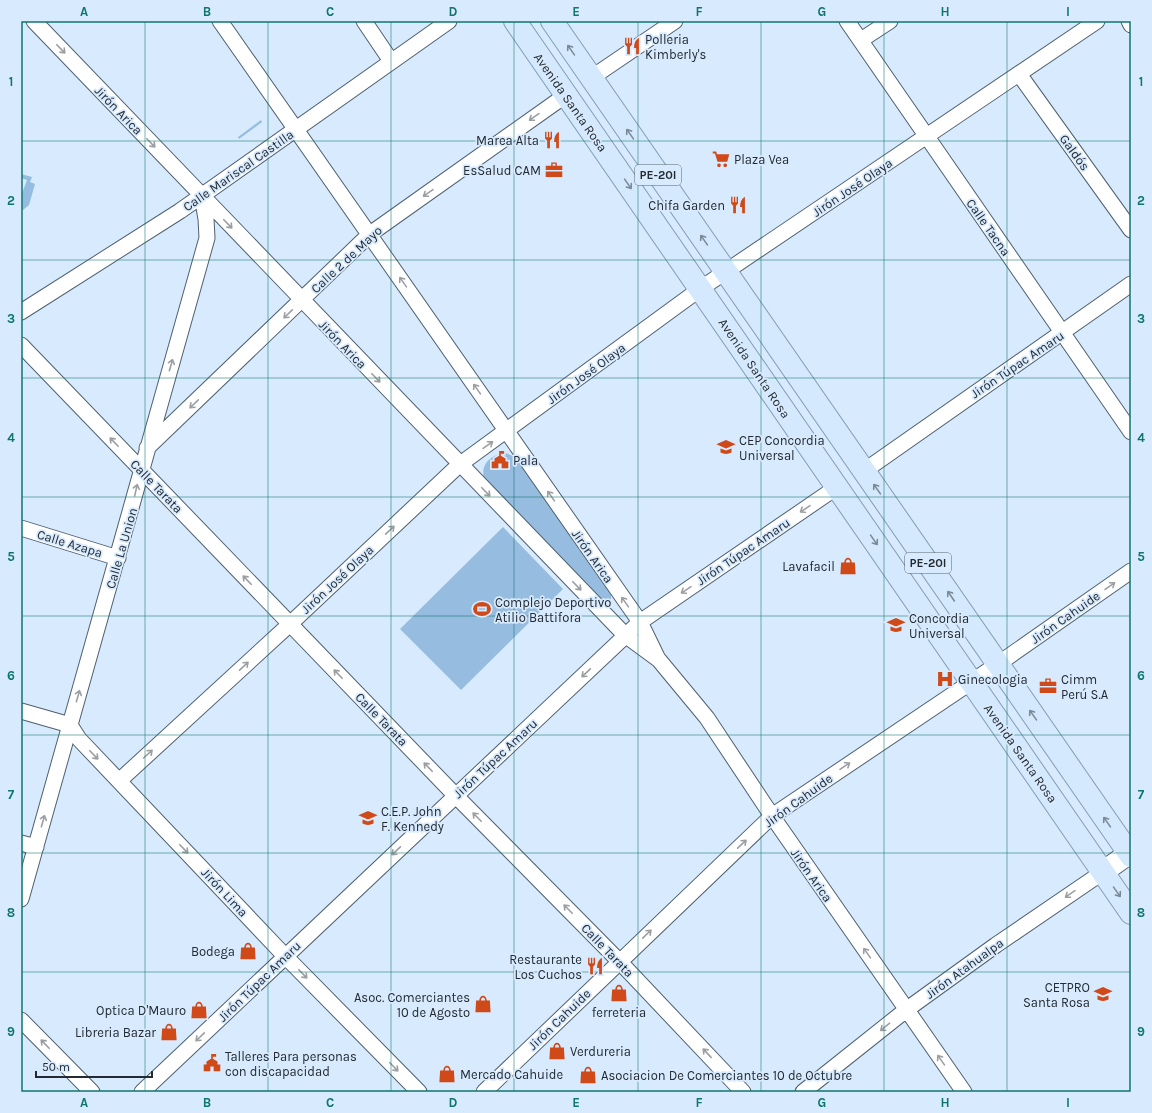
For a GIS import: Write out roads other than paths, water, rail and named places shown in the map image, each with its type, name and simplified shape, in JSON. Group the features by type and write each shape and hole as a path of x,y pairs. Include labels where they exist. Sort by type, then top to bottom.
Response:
{"main road":[{"name":"Avenida Santa Rosa","path":"515,21 1131,913"},
{"name":"PE-20I","path":"552,21 1130,854"}],"street":[{"name":"Jirón Arica","path":"34,21 459,465 625,635 659,660 708,718 772,816 964,1092"},
{"name":"Jirón Arica","path":"220,21 640,622 659,660"},
{"path":"364,21 391,61"},
{"name":"Calle Mariscal Castilla","path":"21,312 202,196 391,61 450,21"},
{"path":"591,78 674,21"},
{"name":"Calle Tacna","path":"847,21 1131,432"},
{"path":"860,40 890,21"},
{"name":"Jirón José Olaya","path":"119,781 290,624 459,465 700,289 1098,21"},
{"name":"Galdós","path":"1019,74 1131,230"},
{"name":"Calle 2 de Mayo","path":"146,449 370,234 566,95"},
{"name":"Calle La Union","path":"21,899 118,558 146,449 207,238 206,219 202,196"},
{"name":"Jirón Túpac Amaru","path":"864,471 1131,284"},
{"name":"Calle Tarata","path":"21,345 455,795 619,961 743,1092"},
{"name":"Jirón Túpac Amaru","path":"142,1092 625,635 640,622 837,487"},
{"name":"Calle Azapa","path":"21,528 118,558"},
{"name":"Jirón Cahuide","path":"484,1092 772,816 998,664 1131,571"},
{"path":"21,711 70,725"},
{"name":"Jirón Lima","path":"70,725 79,739 286,956 419,1092"},
{"path":"21,843 36,847"},
{"name":"Jirón Atahualpa","path":"803,1092 906,1010 996,945 1130,854"},
{"path":"21,1020 92,1092"}],"place":[{"name":"Polleria Kimberly's","path":"632,46"},
{"name":"Marea Alta","path":"552,140"},
{"name":"Plaza Vea","path":"721,159"},
{"name":"EsSalud CAM","path":"554,170"},
{"name":"Chifa Garden","path":"738,205"},
{"name":"CEP Concordia Universal","path":"726,447"},
{"name":"Pala","path":"500,460"},
{"name":"Lavafacil","path":"848,566"},
{"name":"Complejo Deportivo Atilio Battifora","path":"482,609"},
{"name":"Concordia Universal","path":"896,625"},
{"name":"Ginecologia","path":"945,679"},
{"name":"Cimm Perú S.A","path":"1048,686"},
{"name":"C.E.P. John F. Kennedy","path":"368,818"},
{"name":"Bodega","path":"248,951"},
{"name":"Restaurante Los Cuchos","path":"595,966"},
{"name":"ferreteria","path":"619,993"},
{"name":"CETPRO Santa Rosa","path":"1103,994"},
{"name":"Asoc. Comerciantes 10 de Agosto","path":"483,1004"},
{"name":"Optica D'Mauro","path":"199,1010"},
{"name":"Libreria Bazar","path":"169,1032"},
{"name":"Verdureria","path":"557,1051"},
{"name":"Talleres Para personas con discapacidad","path":"212,1063"},
{"name":"Mercado Cahuide","path":"447,1074"},
{"name":"Asociacion De Comerciantes 10 de Octubre","path":"588,1075"}]}
